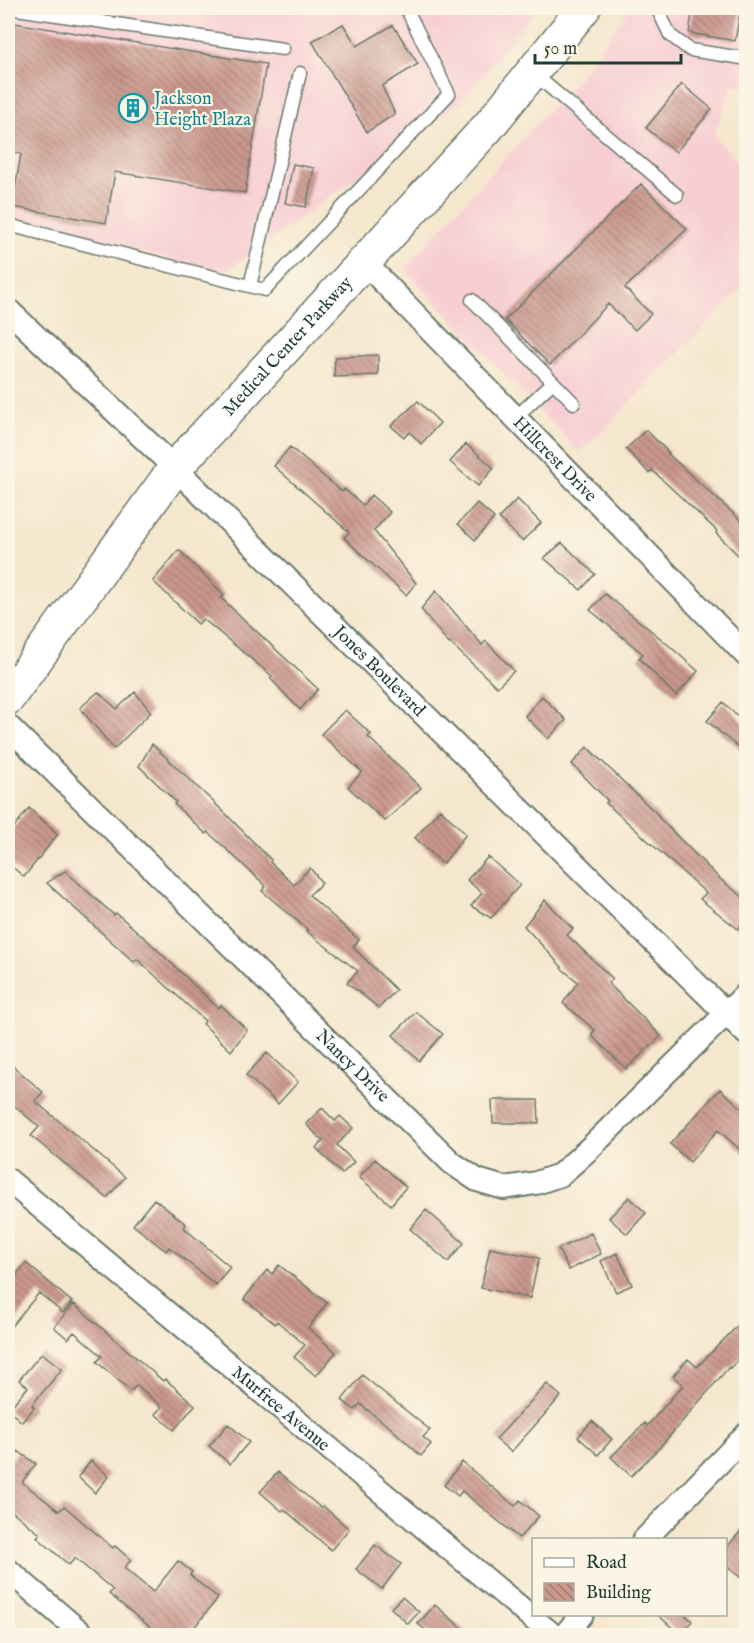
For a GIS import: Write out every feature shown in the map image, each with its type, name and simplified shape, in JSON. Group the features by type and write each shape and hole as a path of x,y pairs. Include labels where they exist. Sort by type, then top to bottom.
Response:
{"main road":[{"name":"Medical Center Parkway","path":"8,698 176,468 488,127 584,8"}],"street":[{"name":"Hillcrest Drive","path":"365,263 747,656"},
{"name":"Jones Boulevard","path":"8,310 176,468 747,1033"},
{"name":"Nancy Drive","path":"8,726 452,1163 477,1180 504,1188 536,1183 560,1174 728,1015"},
{"path":"728,1015 747,994"},
{"name":"Murfree Avenue","path":"8,1180 554,1635"},
{"path":"645,1538 747,1435"},
{"path":"8,1570 85,1635"},
{"path":"564,1635 580,1616"}],"lane":[{"path":"10,8 283,49"},
{"path":"8,225 265,290 449,94 406,8"},
{"path":"657,8 670,35 690,50 742,58 747,53"},
{"path":"532,72 677,195"},
{"path":"250,286 300,73"},
{"path":"472,300 574,403"},
{"path":"515,418 553,382"}],"shaded area":[{"path":"8,8 537,8 462,101 227,271 8,223"},
{"path":"630,8 746,8 746,88 732,85 714,136 746,171 746,284 580,453 404,269 580,76"}],"building":[{"path":"693,8 741,8 735,41 689,33"},
{"name":"Jackson Height Plaza","path":"8,22 266,64 245,193 115,172 106,223 12,207 21,154 8,151"},
{"path":"343,24 357,46 393,25 418,64 382,86 395,114 367,132 312,41"},
{"path":"682,84 712,109 676,152 646,128"},
{"path":"293,164 314,168 306,207 285,203"},
{"path":"641,184 687,229 625,288 651,314 635,330 608,304 550,365 505,320"},
{"path":"378,355 378,375 334,377 335,357"},
{"path":"418,401 440,423 421,444 410,432 404,437 391,426"},
{"path":"646,430 668,454 747,526 747,564 716,533 717,531 652,470 649,473 626,449"},
{"path":"466,444 494,468 478,486 450,462"},
{"path":"290,447 342,492 344,489 363,505 371,495 390,512 374,531 416,583 406,595 344,538 349,532 274,466"},
{"path":"517,499 541,523 522,541 499,518"},
{"path":"477,503 494,518 475,540 458,524"},
{"path":"562,543 595,574 581,590 544,558"},
{"path":"179,550 224,595 221,598 318,689 300,710 270,678 272,676 203,619 198,624 153,581"},
{"path":"436,591 482,645 486,641 514,671 497,687 449,644 421,609"},
{"path":"605,594 698,671 676,696 639,658 643,654 590,610"},
{"path":"98,692 117,709 135,692 151,712 114,749 80,708"},
{"path":"542,696 566,720 548,739 525,716"},
{"path":"723,702 747,726 747,755 707,721"},
{"path":"345,710 371,734 368,737 421,788 385,821 348,787 362,772 321,734"},
{"path":"152,744 226,814 294,885 310,868 322,883 309,895 359,940 353,947 396,990 379,1008 347,983 358,971 306,931 308,930 262,891 266,886 174,804 176,802 139,766"},
{"path":"587,747 720,879 747,900 747,919 738,929 700,899 706,893 606,803 608,801 572,764"},
{"path":"29,808 58,834 24,877 8,863 8,835"},
{"path":"440,809 466,834 443,864 415,838"},
{"path":"488,857 520,885 491,918 471,906 482,893 467,880"},
{"path":"65,871 114,915 116,913 146,939 218,1008 221,1005 247,1030 231,1051 203,1024 205,1021 137,959 134,962 47,883"},
{"path":"545,900 573,929 567,935 613,979 608,983 661,1036 626,1069 591,1035 595,1030 563,1003 578,982 561,968 524,926"},
{"path":"416,1012 443,1034 419,1061 393,1035"},
{"path":"267,1053 298,1082 278,1104 246,1075"},
{"path":"8,1062 43,1092 35,1101 125,1177 107,1198 31,1136 39,1127 8,1100"},
{"path":"720,1089 747,1113 747,1156 718,1130 690,1162 670,1144"},
{"path":"492,1100 538,1100 539,1123 493,1123"},
{"path":"322,1108 335,1121 340,1116 353,1128 337,1145 354,1162 342,1174 316,1148 323,1141 306,1124"},
{"path":"375,1159 406,1187 391,1205 359,1177"},
{"path":"629,1197 646,1213 627,1234 609,1218"},
{"path":"154,1199 186,1224 184,1228 230,1267 216,1285 169,1247 166,1251 133,1225"},
{"path":"426,1210 464,1243 448,1262 410,1229"},
{"path":"591,1233 601,1254 569,1270 558,1249"},
{"path":"490,1248 539,1258 530,1298 481,1288"},
{"path":"617,1253 632,1285 616,1292 601,1261"},
{"path":"26,1263 72,1302 63,1313 39,1293 8,1330 8,1285"},
{"path":"279,1265 327,1303 308,1328 336,1352 316,1376 294,1357 305,1345 277,1321 275,1324 244,1299 267,1270 272,1274"},
{"path":"74,1304 163,1381 165,1379 195,1405 174,1430 155,1414 162,1407 137,1385 131,1391 97,1362 102,1356 74,1332 68,1339 54,1327"},
{"path":"747,1316 747,1352 729,1367 660,1447 631,1476 611,1457 645,1423 647,1426 683,1385 673,1376 688,1359 697,1367"},
{"path":"42,1353 62,1369 32,1405 34,1408 22,1422 8,1410 28,1387 19,1380"},
{"path":"362,1375 430,1430 423,1437 431,1444 421,1456 360,1404 355,1410 342,1400"},
{"path":"547,1384 561,1396 511,1452 496,1439"},
{"path":"592,1421 612,1439 598,1455 578,1437"},
{"path":"228,1424 249,1442 230,1464 209,1446"},
{"path":"18,1451 36,1464 22,1482 59,1511 64,1506 113,1548 115,1546 131,1560 124,1568 153,1592 178,1561 192,1572 190,1575 218,1598 188,1635 160,1635 109,1594 113,1590 75,1558 69,1565 37,1537 40,1534 8,1508 8,1465"},
{"path":"91,1461 109,1476 95,1493 78,1477"},
{"path":"462,1462 515,1506 520,1500 539,1516 519,1538 462,1491 458,1496 444,1485"},
{"path":"278,1472 349,1529 331,1550 284,1509 282,1511 260,1492"},
{"path":"747,1524 747,1583 727,1566 727,1547"},
{"path":"375,1545 401,1564 382,1589 356,1569"},
{"path":"402,1597 419,1612 408,1624 391,1608"},
{"path":"435,1605 470,1635 432,1635 418,1624"},
{"path":"659,1616 686,1616 692,1621 680,1635"}],"place":[{"name":"Jackson Height Plaza","path":"133,108"}]}
